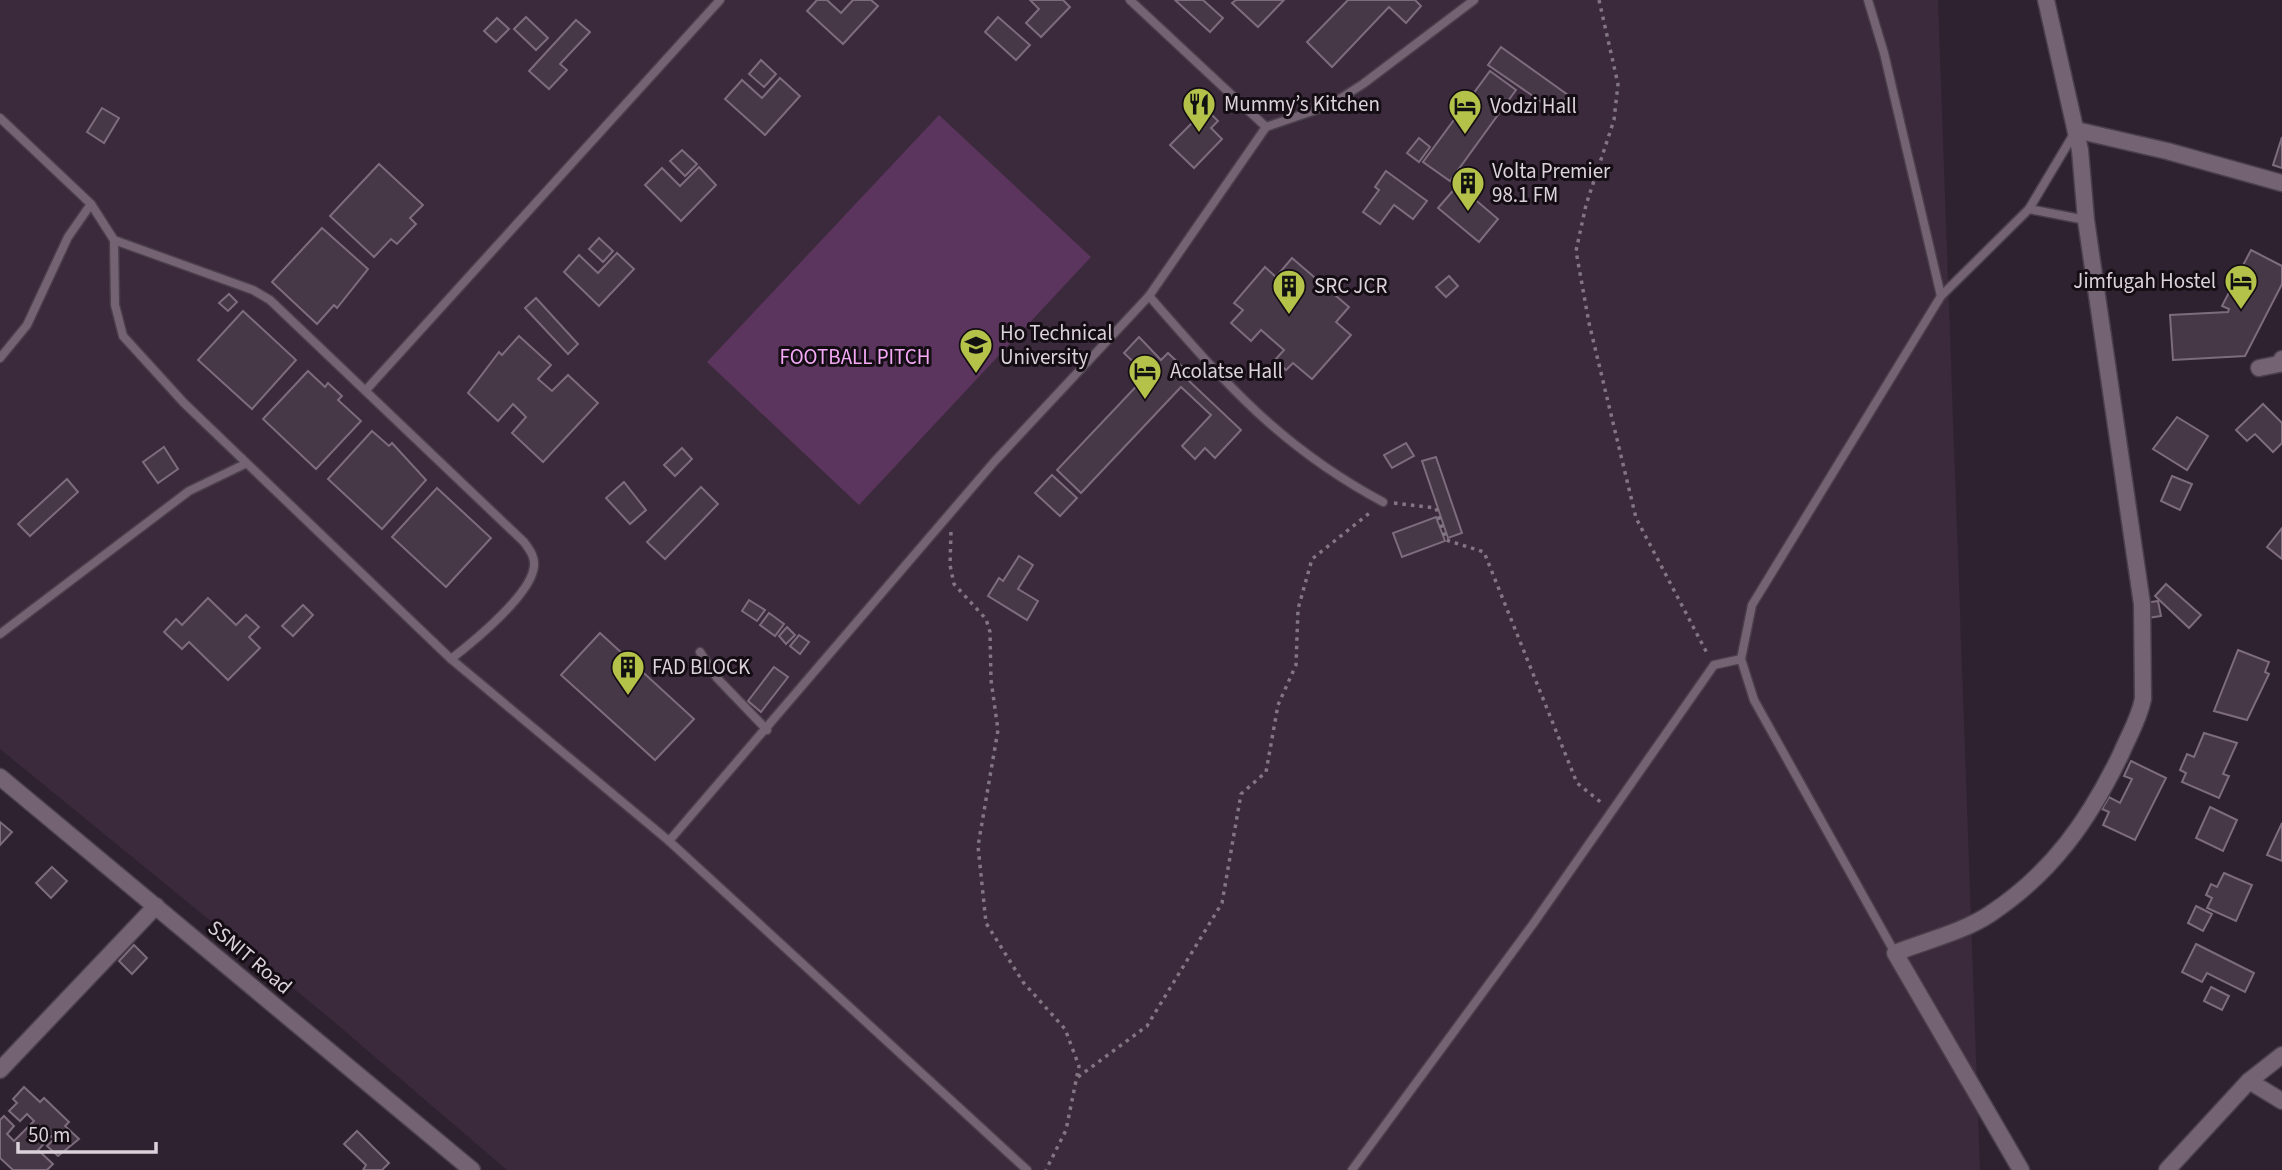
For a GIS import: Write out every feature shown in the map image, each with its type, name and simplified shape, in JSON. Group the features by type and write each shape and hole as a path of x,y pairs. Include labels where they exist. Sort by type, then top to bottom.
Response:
{"street":[{"path":"2021,1170 1895,953 1987,916 2049,865 2073,840 2109,778 2140,714 2143,685 2141,604 2086,220 2086,192 2076,130 2046,0"},
{"path":"2076,130 2167,151 2282,183"},
{"path":"2259,368 2278,364 2282,359"},
{"name":"SSNIT Road","path":"0,777 472,1170"},
{"path":"0,1070 156,906"},
{"path":"2167,1170 2249,1081 2282,1055"},
{"path":"2249,1081 2282,1101"}],"lane":[{"path":"366,390 720,0"},
{"path":"1130,0 1266,127"},
{"path":"669,841 767,730 994,462 1149,296 1266,127 1330,105 1363,84 1474,0"},
{"path":"1868,0 1884,53 1941,296"},
{"path":"0,118 91,204 114,240 115,304 123,336 184,403 451,659 669,841 1027,1170"},
{"path":"1895,953 1754,699 1741,659 1752,605 1941,296 2029,209 2076,130"},
{"path":"0,358 27,325 68,237 91,204"},
{"path":"2029,209 2086,220"},
{"path":"114,240 242,286 270,300 524,542 533,555 534,569 514,602 451,659"},
{"path":"1149,296 1217,376 1270,425 1321,465 1384,502"},
{"path":"0,635 189,491 246,464"},
{"path":"699,652 717,678 767,730"},
{"path":"1352,1170 1616,807 1714,665 1741,659"}],"path":[{"path":"1599,0 1618,84 1614,120 1586,205 1576,251 1589,323 1636,518 1714,665"},
{"path":"1078,1077 1147,1026 1222,903 1241,794 1266,772 1278,705 1296,665 1297,609 1312,559 1384,502 1436,508 1446,540 1484,552 1577,783 1599,803 1616,807"},
{"path":"953,512 950,565 954,584 962,596 986,619 990,632 991,680 998,730 978,846 986,923 1023,982 1065,1029 1079,1066 1066,1130 1046,1170"}],"shaded area":[{"name":"Ho Technical University","path":"0,0 1938,0 1980,1170 507,1170 326,1015 0,749"}],"green space":[{"name":"FOOTBALL PITCH","path":"939,115 1091,257 859,505 707,362"}],"building":[{"path":"817,0 827,0 841,13 853,0 871,0 878,6 843,44 807,11"},
{"path":"1030,0 1063,0 1070,7 1041,37 1026,23 1039,9"},
{"path":"1175,0 1203,0 1223,18 1210,32"},
{"path":"1236,0 1284,0 1258,27 1232,3"},
{"path":"1348,0 1415,0 1421,6 1406,23 1389,7 1332,67 1307,42"},
{"path":"526,17 548,38 536,50 514,29"},
{"path":"998,17 1030,45 1016,60 985,32"},
{"path":"497,18 509,29 496,42 484,31"},
{"path":"576,20 590,32 560,64 567,70 549,89 529,71"},
{"path":"1501,47 1568,95 1556,112 1488,65"},
{"path":"761,60 776,74 764,87 749,74"},
{"path":"1490,71 1516,90 1450,181 1423,162"},
{"path":"780,78 800,96 765,135 725,99 742,80 762,98"},
{"name":"Mummy’s Kitchen","path":"1202,105 1218,121 1211,128 1222,139 1194,168 1170,145 1197,118 1193,115"},
{"path":"102,108 119,118 104,143 87,132"},
{"path":"2282,137 2282,168 2273,165"},
{"path":"1419,138 1430,147 1419,162 1407,153"},
{"path":"682,150 697,164 685,176 670,161"},
{"path":"379,164 423,205 410,218 416,224 397,244 391,239 374,257 330,216"},
{"path":"699,167 716,185 681,221 645,185 662,168 680,186"},
{"path":"1386,171 1427,201 1413,219 1394,205 1380,224 1363,212 1379,190 1375,187"},
{"name":"Volta Premier 98.1 FM","path":"1458,185 1498,219 1479,242 1438,208"},
{"path":"322,228 368,269 337,308 334,305 317,324 272,282"},
{"path":"599,238 613,251 603,262 589,249"},
{"path":"2251,250 2282,266 2282,284 2245,356 2173,360 2170,315 2228,312 2229,309 2222,306"},
{"path":"617,253 634,269 599,306 564,272 579,255 598,273"},
{"name":"SRC JCR","path":"1292,258 1349,307 1336,322 1351,335 1312,379 1293,363 1286,370 1275,360 1284,350 1261,330 1251,341 1231,323 1243,310 1234,303 1265,267 1276,277"},
{"path":"1449,276 1458,286 1446,297 1436,287"},
{"path":"229,294 237,302 228,311 219,303"},
{"path":"536,298 578,344 568,354 525,308"},
{"path":"243,311 296,360 252,409 198,360"},
{"path":"519,336 551,365 538,379 552,391 568,375 598,403 543,462 512,433 526,417 513,404 498,421 468,393 499,352 502,355"},
{"name":"Acolatse Hall","path":"1139,337 1161,360 1168,353 1192,376 1188,380 1241,430 1215,458 1205,448 1195,459 1182,446 1211,415 1181,387 1081,493 1057,470 1147,375 1124,353"},
{"path":"308,371 325,387 328,383 342,396 338,400 361,421 316,469 263,419"},
{"path":"2263,404 2282,423 2282,443 2273,452 2255,434 2247,441 2236,430"},
{"path":"2177,417 2208,436 2187,470 2153,449"},
{"path":"372,431 389,446 392,443 426,480 382,529 328,479"},
{"path":"1406,443 1414,456 1392,468 1384,455"},
{"path":"164,447 178,469 158,483 143,462"},
{"path":"682,448 692,459 675,476 664,465"},
{"path":"1436,457 1462,533 1448,538 1422,461"},
{"path":"1052,475 1077,498 1060,516 1035,493"},
{"path":"2172,476 2192,484 2180,510 2161,501"},
{"path":"67,479 78,492 30,536 18,524"},
{"path":"624,482 646,510 630,524 606,498"},
{"path":"701,487 718,504 665,559 647,542"},
{"path":"437,488 491,538 446,587 392,537"},
{"path":"1436,517 1445,541 1402,557 1393,533"},
{"path":"2282,528 2282,559 2267,547"},
{"path":"1019,556 1033,565 1018,589 1038,601 1027,620 988,596 999,578 1003,581"},
{"path":"2166,584 2201,615 2189,628 2155,596"},
{"path":"208,598 236,625 246,615 259,627 249,637 260,648 228,680 189,642 182,649 164,632 176,619 182,625"},
{"path":"749,600 765,610 757,621 742,611"},
{"path":"2158,601 2161,616 2148,618 2145,603"},
{"path":"303,605 313,615 293,636 282,626"},
{"path":"769,613 784,624 775,636 760,625"},
{"path":"787,627 795,635 786,644 779,636"},
{"name":"FAD BLOCK","path":"600,633 694,719 655,760 561,675"},
{"path":"799,635 809,642 800,654 790,646"},
{"path":"2238,650 2269,662 2265,672 2269,674 2247,720 2214,711"},
{"path":"774,667 788,677 761,712 748,701"},
{"path":"2204,733 2237,743 2223,774 2229,776 2219,798 2182,782 2186,773 2180,770 2187,754 2194,757"},
{"path":"2131,761 2166,778 2135,840 2103,825 2109,812 2102,809 2109,797 2120,803 2132,779 2124,776"},
{"path":"2210,807 2237,820 2223,851 2196,838"},
{"path":"0,822 12,832 0,845"},
{"path":"2282,823 2282,861 2267,855"},
{"path":"52,867 67,881 51,898 36,883"},
{"path":"2224,873 2252,885 2236,921 2207,908 2212,898 2206,895 2211,884 2217,887"},
{"path":"2196,906 2212,914 2203,931 2188,923"},
{"path":"2196,944 2254,973 2245,992 2207,973 2202,982 2182,972"},
{"path":"134,945 147,958 132,974 119,961"},
{"path":"2211,987 2229,996 2222,1010 2204,1001"},
{"path":"24,1087 40,1102 44,1098 69,1122 65,1126 79,1139 58,1156 47,1146 54,1139 51,1136 38,1150 53,1164 47,1170 13,1170 0,1158 0,1120 4,1116 14,1126 7,1134 14,1141 34,1121 27,1114 20,1121 9,1111 17,1103 13,1099"},
{"path":"357,1131 389,1163 382,1170 363,1170 366,1165 344,1144"}],"place":[{"name":"Mummy’s Kitchen","path":"1199,134"},
{"name":"Vodzi Hall","path":"1465,136"},
{"name":"Volta Premier 98.1 FM","path":"1468,213"},
{"name":"Jimfugah Hostel","path":"2241,311"},
{"name":"SRC JCR","path":"1289,316"},
{"name":"Ho Technical University","path":"976,375"},
{"name":"Acolatse Hall","path":"1145,401"},
{"name":"FAD BLOCK","path":"628,697"}]}
